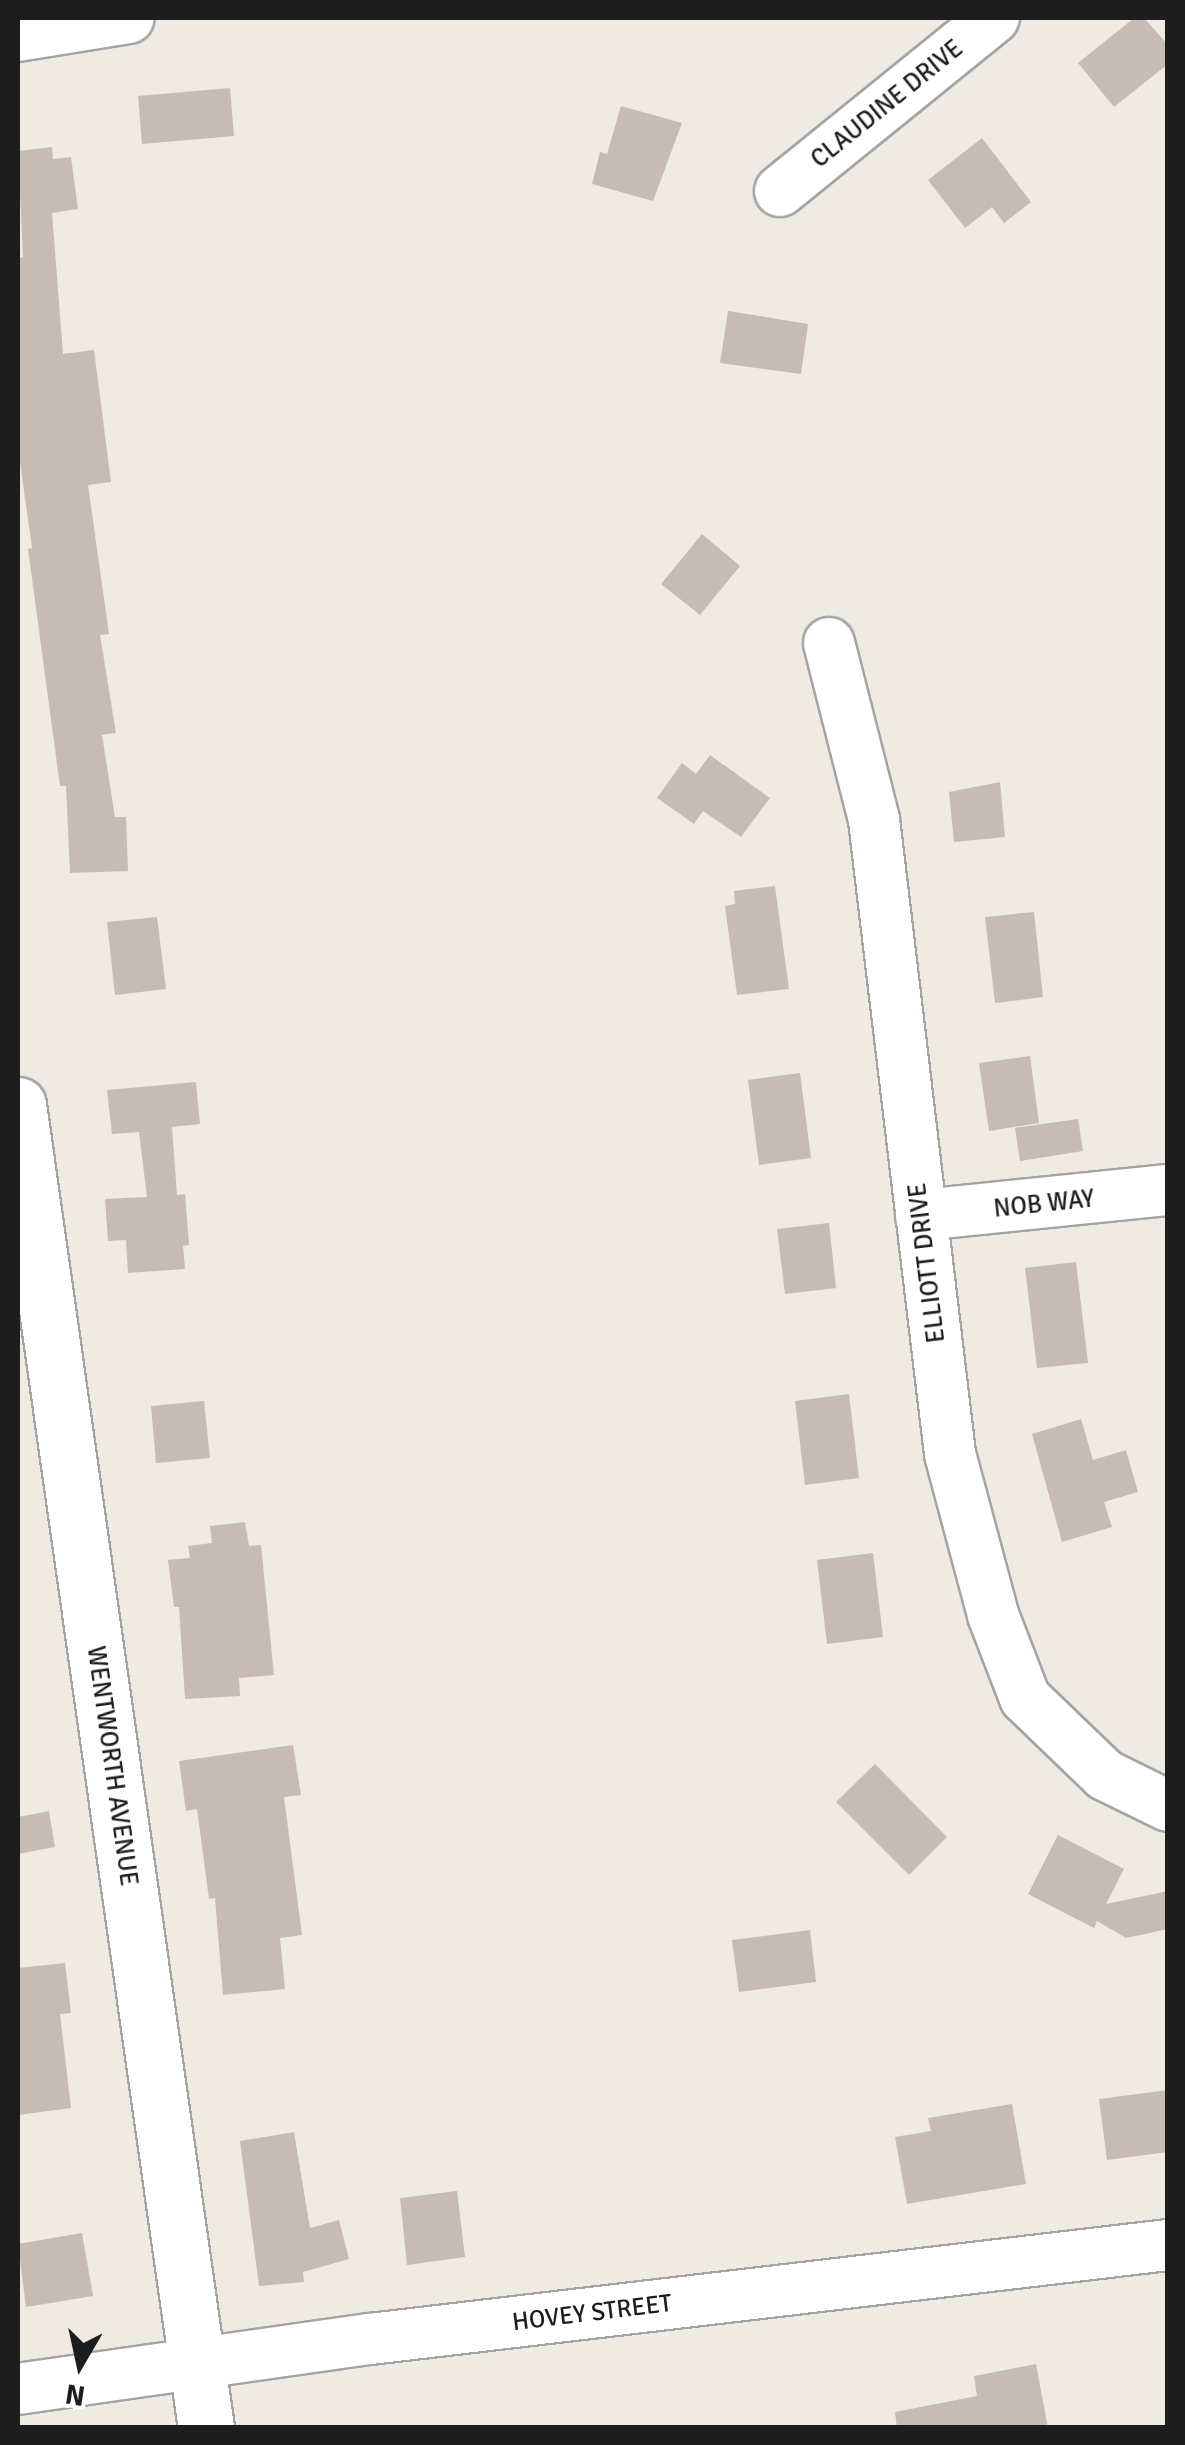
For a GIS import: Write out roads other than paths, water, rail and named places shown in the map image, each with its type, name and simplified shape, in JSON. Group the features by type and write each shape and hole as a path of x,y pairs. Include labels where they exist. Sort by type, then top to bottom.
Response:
{"street":[{"path":"18,36 129,18"},
{"name":"CLAUDINE DRIVE","path":"780,191 994,18"},
{"name":"ELLIOTT DRIVE","path":"829,644 874,820 950,1454 993,1615 1024,1698 1105,1776 1168,1806"},
{"name":"WENTWORTH AVENUE","path":"18,1105 206,2428"},
{"name":"NOB WAY","path":"921,1215 1168,1190"},
{"name":"HOVEY STREET","path":"18,2390 409,2334 1168,2245"}]}
